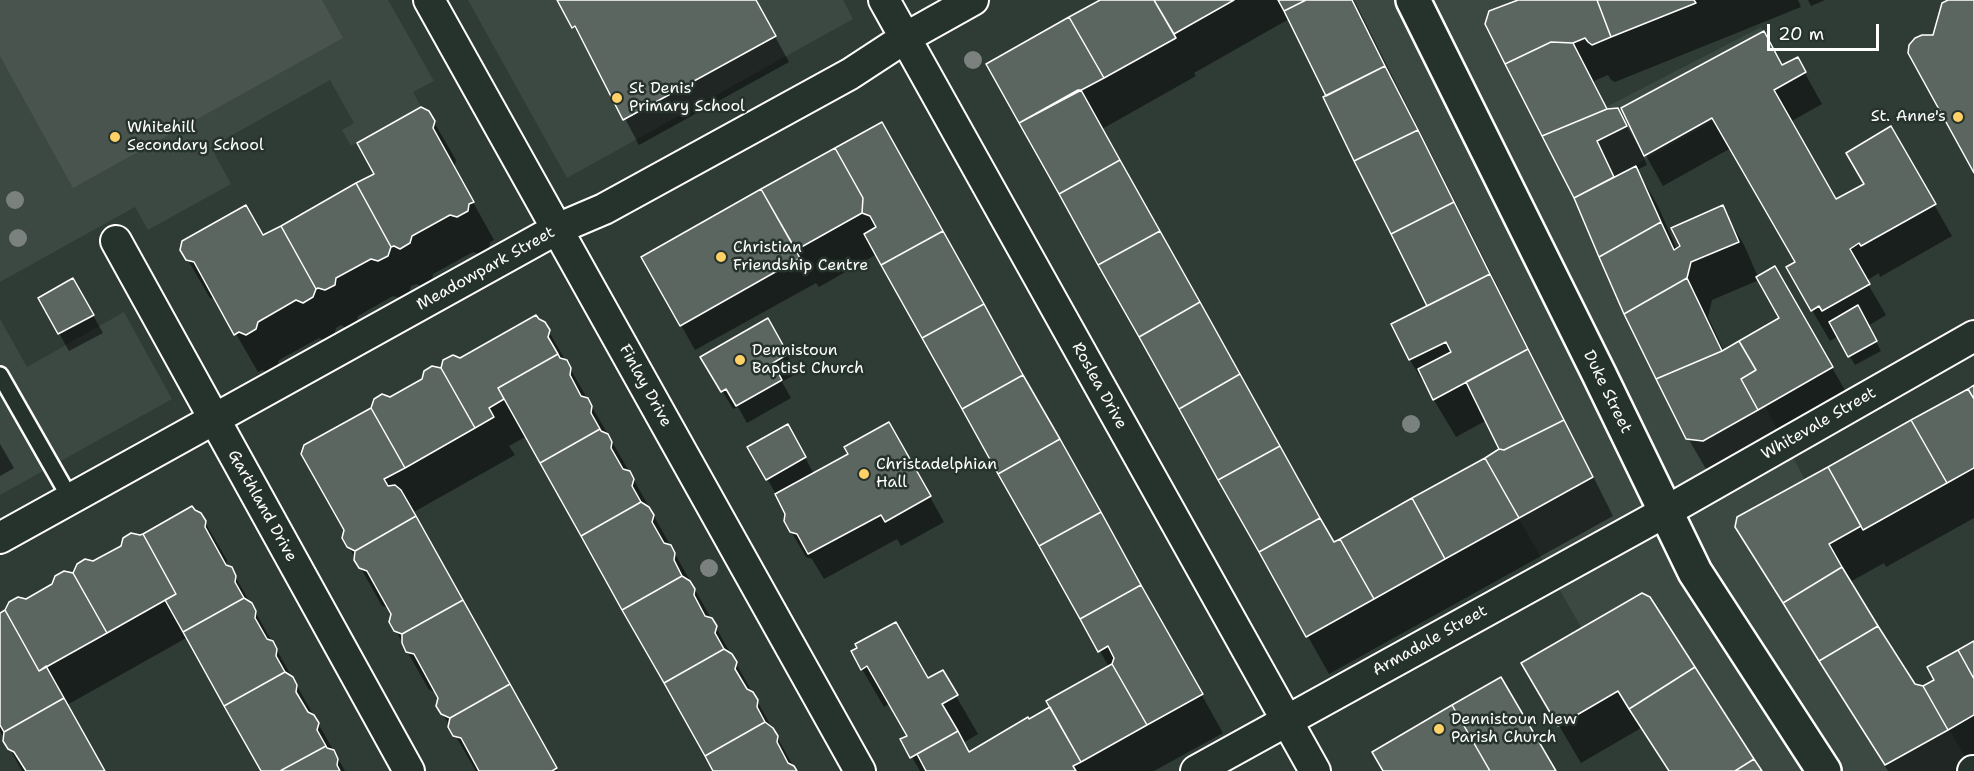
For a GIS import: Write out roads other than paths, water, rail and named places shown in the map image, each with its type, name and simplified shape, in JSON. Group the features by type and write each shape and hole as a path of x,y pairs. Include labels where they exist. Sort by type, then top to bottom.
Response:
{"street":[{"name":"Finlay Drive","path":"429,0 860,771"},
{"name":"Roslea Drive","path":"884,0 1314,771"},
{"name":"Meadowpark Street","path":"0,538 557,229 604,209 850,74 905,38 972,0"},
{"name":"Duke Street","path":"1419,2 1695,572 1824,771"},
{"name":"Garthland Drive","path":"116,241 409,771"},
{"name":"Whitevale Street","path":"1665,512 1974,336"},
{"name":"Armadale Street","path":"1196,771 1665,512"}],"lane":[{"path":"0,375 70,498"}],"place":[{"name":"St Denis' Primary School","path":"617,98"},
{"name":"St. Anne's","path":"1958,117"},
{"name":"Whitehill Secondary School","path":"115,137"},
{"name":"Christian Friendship Centre","path":"721,257"},
{"name":"Dennistoun Baptist Church","path":"740,360"},
{"name":"Christadelphian Hall","path":"864,474"},
{"name":"Dennistoun New Parish Church","path":"1439,729"}]}
